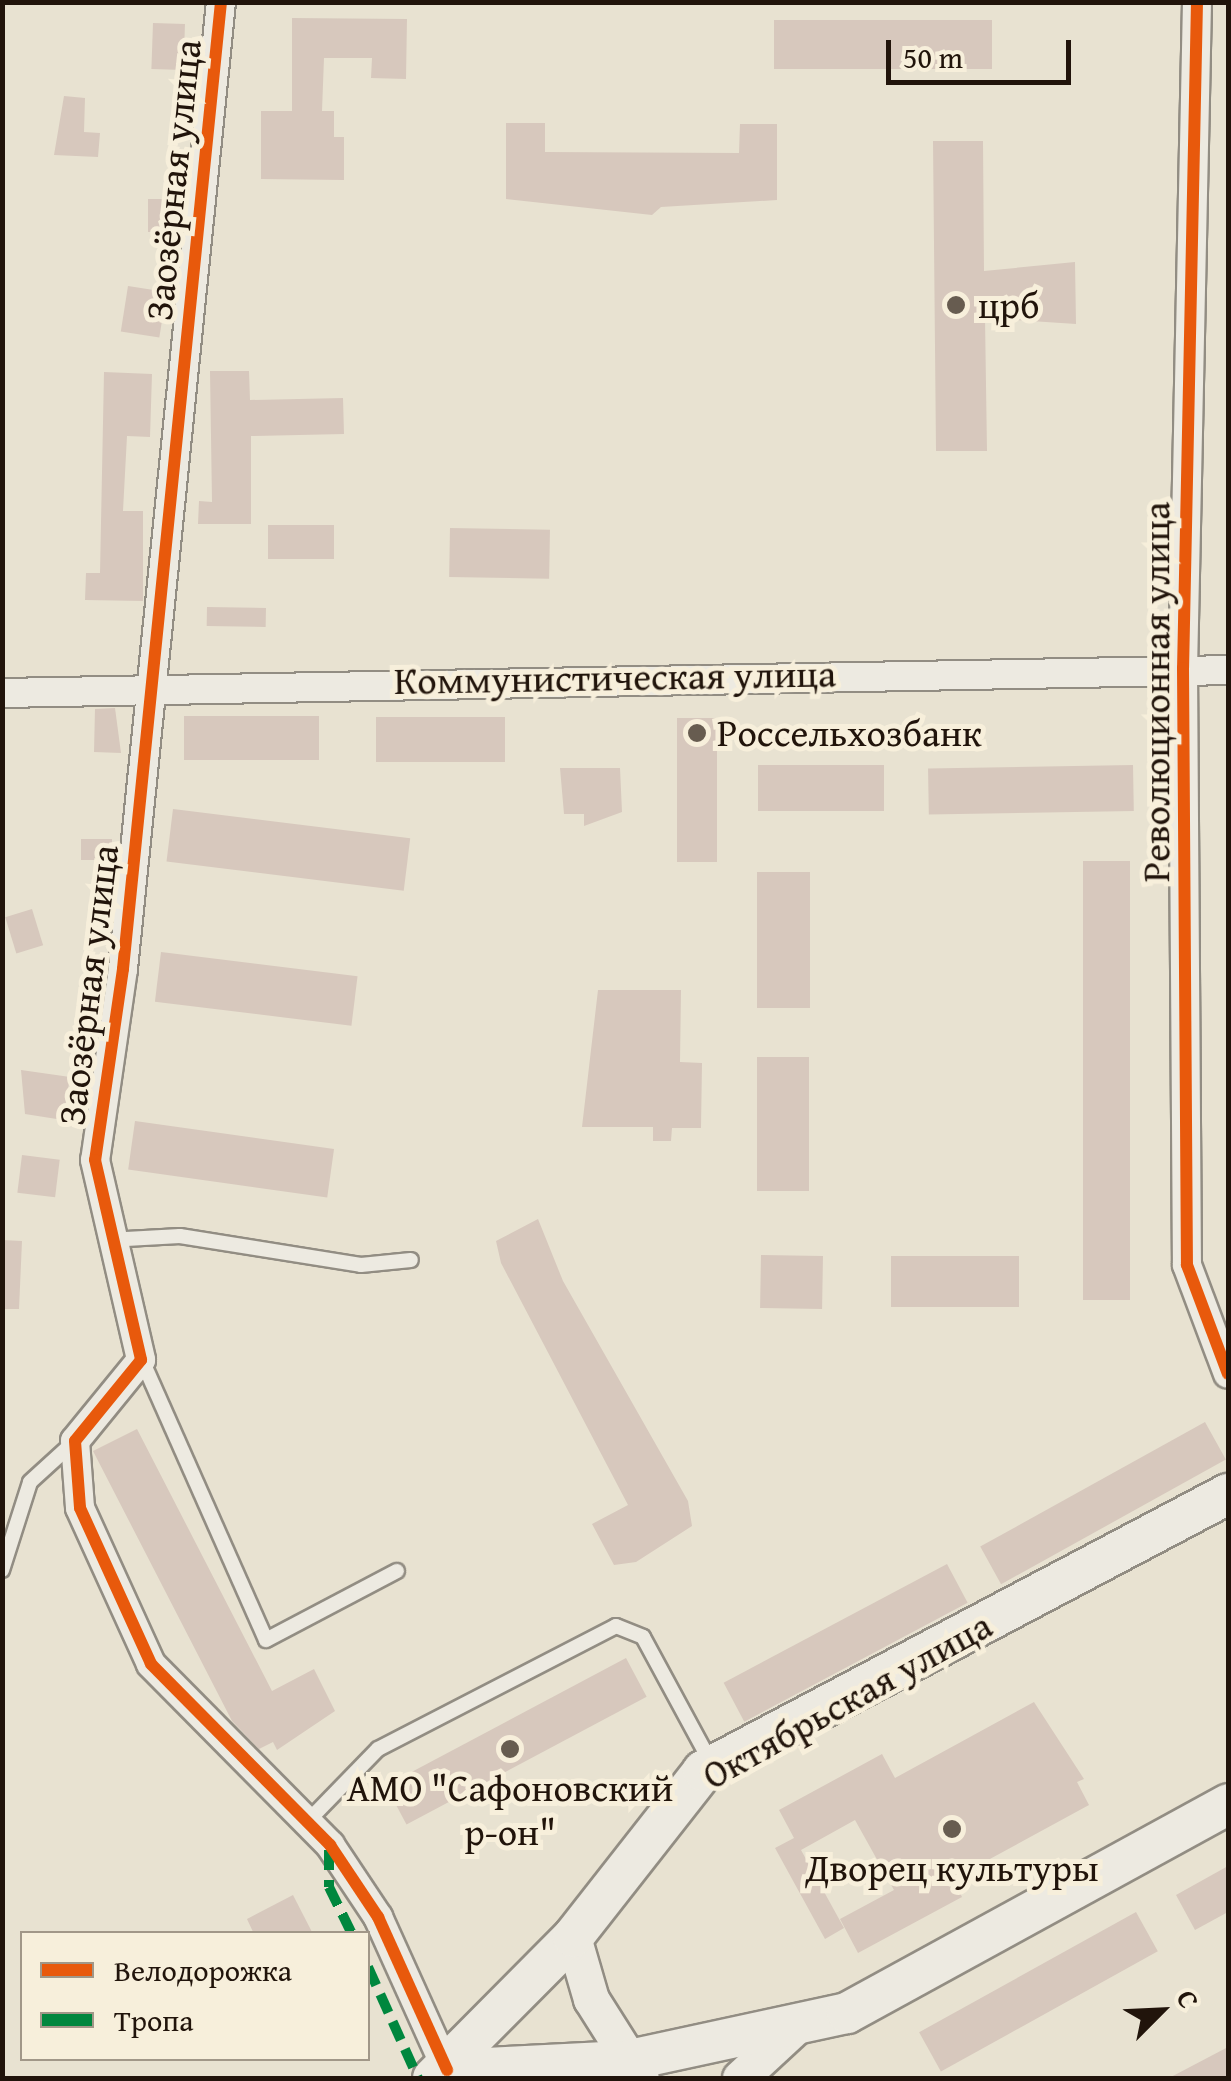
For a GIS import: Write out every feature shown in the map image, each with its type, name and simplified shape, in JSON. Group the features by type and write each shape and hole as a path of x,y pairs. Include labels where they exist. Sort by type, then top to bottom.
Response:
{"main road":[{"name":"Октябрьская улица","path":"440,2074 572,1937 713,1766 1228,1494"},
{"path":"440,2074 633,2070 794,2028 916,1980 1228,1804"}],"street":[{"name":"Заозёрная улица","path":"141,1360 107,1240 95,1160 152,684 221,2"},
{"name":"Революционная улица","path":"1197,2 1183,668 1187,1265 1228,1374"},
{"name":"Коммунистическая улица","path":"2,693 152,684 1228,670"},
{"path":"141,1360 75,1442 80,1508 151,1664 306,1823 378,1917 440,2074"},
{"path":"572,1937 591,1999 633,2070"},
{"path":"740,2078 794,2028"}],"lane":[{"path":"107,1240 180,1236 361,1266 411,1260"},
{"path":"141,1360 266,1640 396,1571"},
{"path":"2,1570 30,1482 75,1442"},
{"path":"306,1823 378,1749 616,1626 643,1637 713,1766"}],"building":[{"path":"292,18 407,19 406,79 371,78 372,58 324,58 322,111 334,111 334,137 344,137 344,180 261,179 261,111 292,111"},
{"path":"774,20 992,20 992,69 774,69"},
{"path":"153,23 185,24 183,70 151,69"},
{"path":"64,96 85,98 84,132 100,133 98,157 54,155"},
{"path":"506,123 545,123 545,152 739,153 740,124 777,124 777,200 661,207 652,215 506,199"},
{"path":"933,141 983,141 984,271 1075,262 1076,324 985,318 987,451 936,451"},
{"path":"148,199 167,199 167,232 148,232"},
{"path":"128,286 167,292 159,338 121,331"},
{"path":"210,371 249,371 250,400 343,398 344,434 251,436 251,524 198,524 199,501 212,502"},
{"path":"104,372 152,374 150,437 127,436 123,511 143,511 143,601 85,600 86,573 100,573"},
{"path":"268,525 334,525 334,559 268,559"},
{"path":"450,528 550,530 549,579 449,577"},
{"path":"207,607 266,608 266,627 207,626"},
{"path":"115,708 121,753 94,752 95,709"},
{"path":"184,716 319,716 319,760 184,760"},
{"path":"376,717 505,717 505,762 376,762"},
{"path":"677,718 717,718 717,862 677,862"},
{"path":"758,765 884,765 884,811 758,811"},
{"path":"1133,765 1134,811 929,815 928,769"},
{"path":"560,768 620,768 622,812 584,826 584,814 564,814"},
{"path":"173,809 410,838 404,891 167,862"},
{"path":"81,839 112,839 112,860 81,860"},
{"path":"1083,861 1130,861 1130,1300 1083,1300"},
{"path":"757,872 810,872 810,1008 757,1008"},
{"path":"32,909 43,945 16,954 5,917"},
{"path":"161,952 358,976 351,1026 155,1002"},
{"path":"598,990 681,990 680,1062 702,1063 701,1128 672,1128 671,1141 653,1141 653,1127 582,1127"},
{"path":"757,1057 809,1057 809,1191 757,1191"},
{"path":"21,1070 70,1077 63,1120 25,1114"},
{"path":"135,1121 334,1149 327,1197 128,1170"},
{"path":"22,1155 60,1160 55,1197 17,1193"},
{"path":"538,1219 563,1281 688,1501 692,1526 636,1562 614,1565 592,1524 628,1505 501,1263 496,1241"},
{"path":"2,1240 22,1241 19,1309 2,1309"},
{"path":"761,1255 823,1256 822,1309 760,1308"},
{"path":"891,1256 1019,1256 1019,1307 891,1307"},
{"path":"1205,1422 1226,1460 1001,1584 980,1547"},
{"path":"137,1429 272,1691 314,1669 335,1711 277,1750 273,1742 259,1749 232,1721 93,1451"},
{"path":"947,1564 968,1603 744,1722 724,1683"},
{"path":"626,1658 647,1697 406,1825 386,1786"},
{"name":"Дворец культуры","path":"1034,1702 1084,1779 1077,1782 1089,1805 953,1879 962,1897 858,1953 840,1919 894,1890 855,1820 801,1850 844,1928 825,1939 775,1848 794,1838 779,1810 882,1754 895,1778"},
{"path":"1228,1866 1228,1912 1195,1930 1176,1895"},
{"path":"293,1895 311,1931 253,1931 247,1919"},
{"path":"1136,1912 1158,1951 941,2072 919,2032"},
{"path":"1228,2047 1228,2078 1169,2078"}],"marked path":[{"path":"329,1850 329,1887 351,1931"},
{"path":"370,1971 418,2078"}],"cycle path":[{"path":"221,2 123,969 95,1160 141,1360 75,1441 80,1508 151,1664 330,1845 378,1917 447,2070"},
{"path":"1197,2 1183,668 1187,1265 1228,1374"}],"place":[{"name":"црб","path":"956,305"},
{"name":"Россельхозбанк","path":"697,733"},
{"name":"АМО \"Сафоновский р-он\"","path":"510,1749"},
{"name":"Дворец культуры","path":"952,1829"}]}
